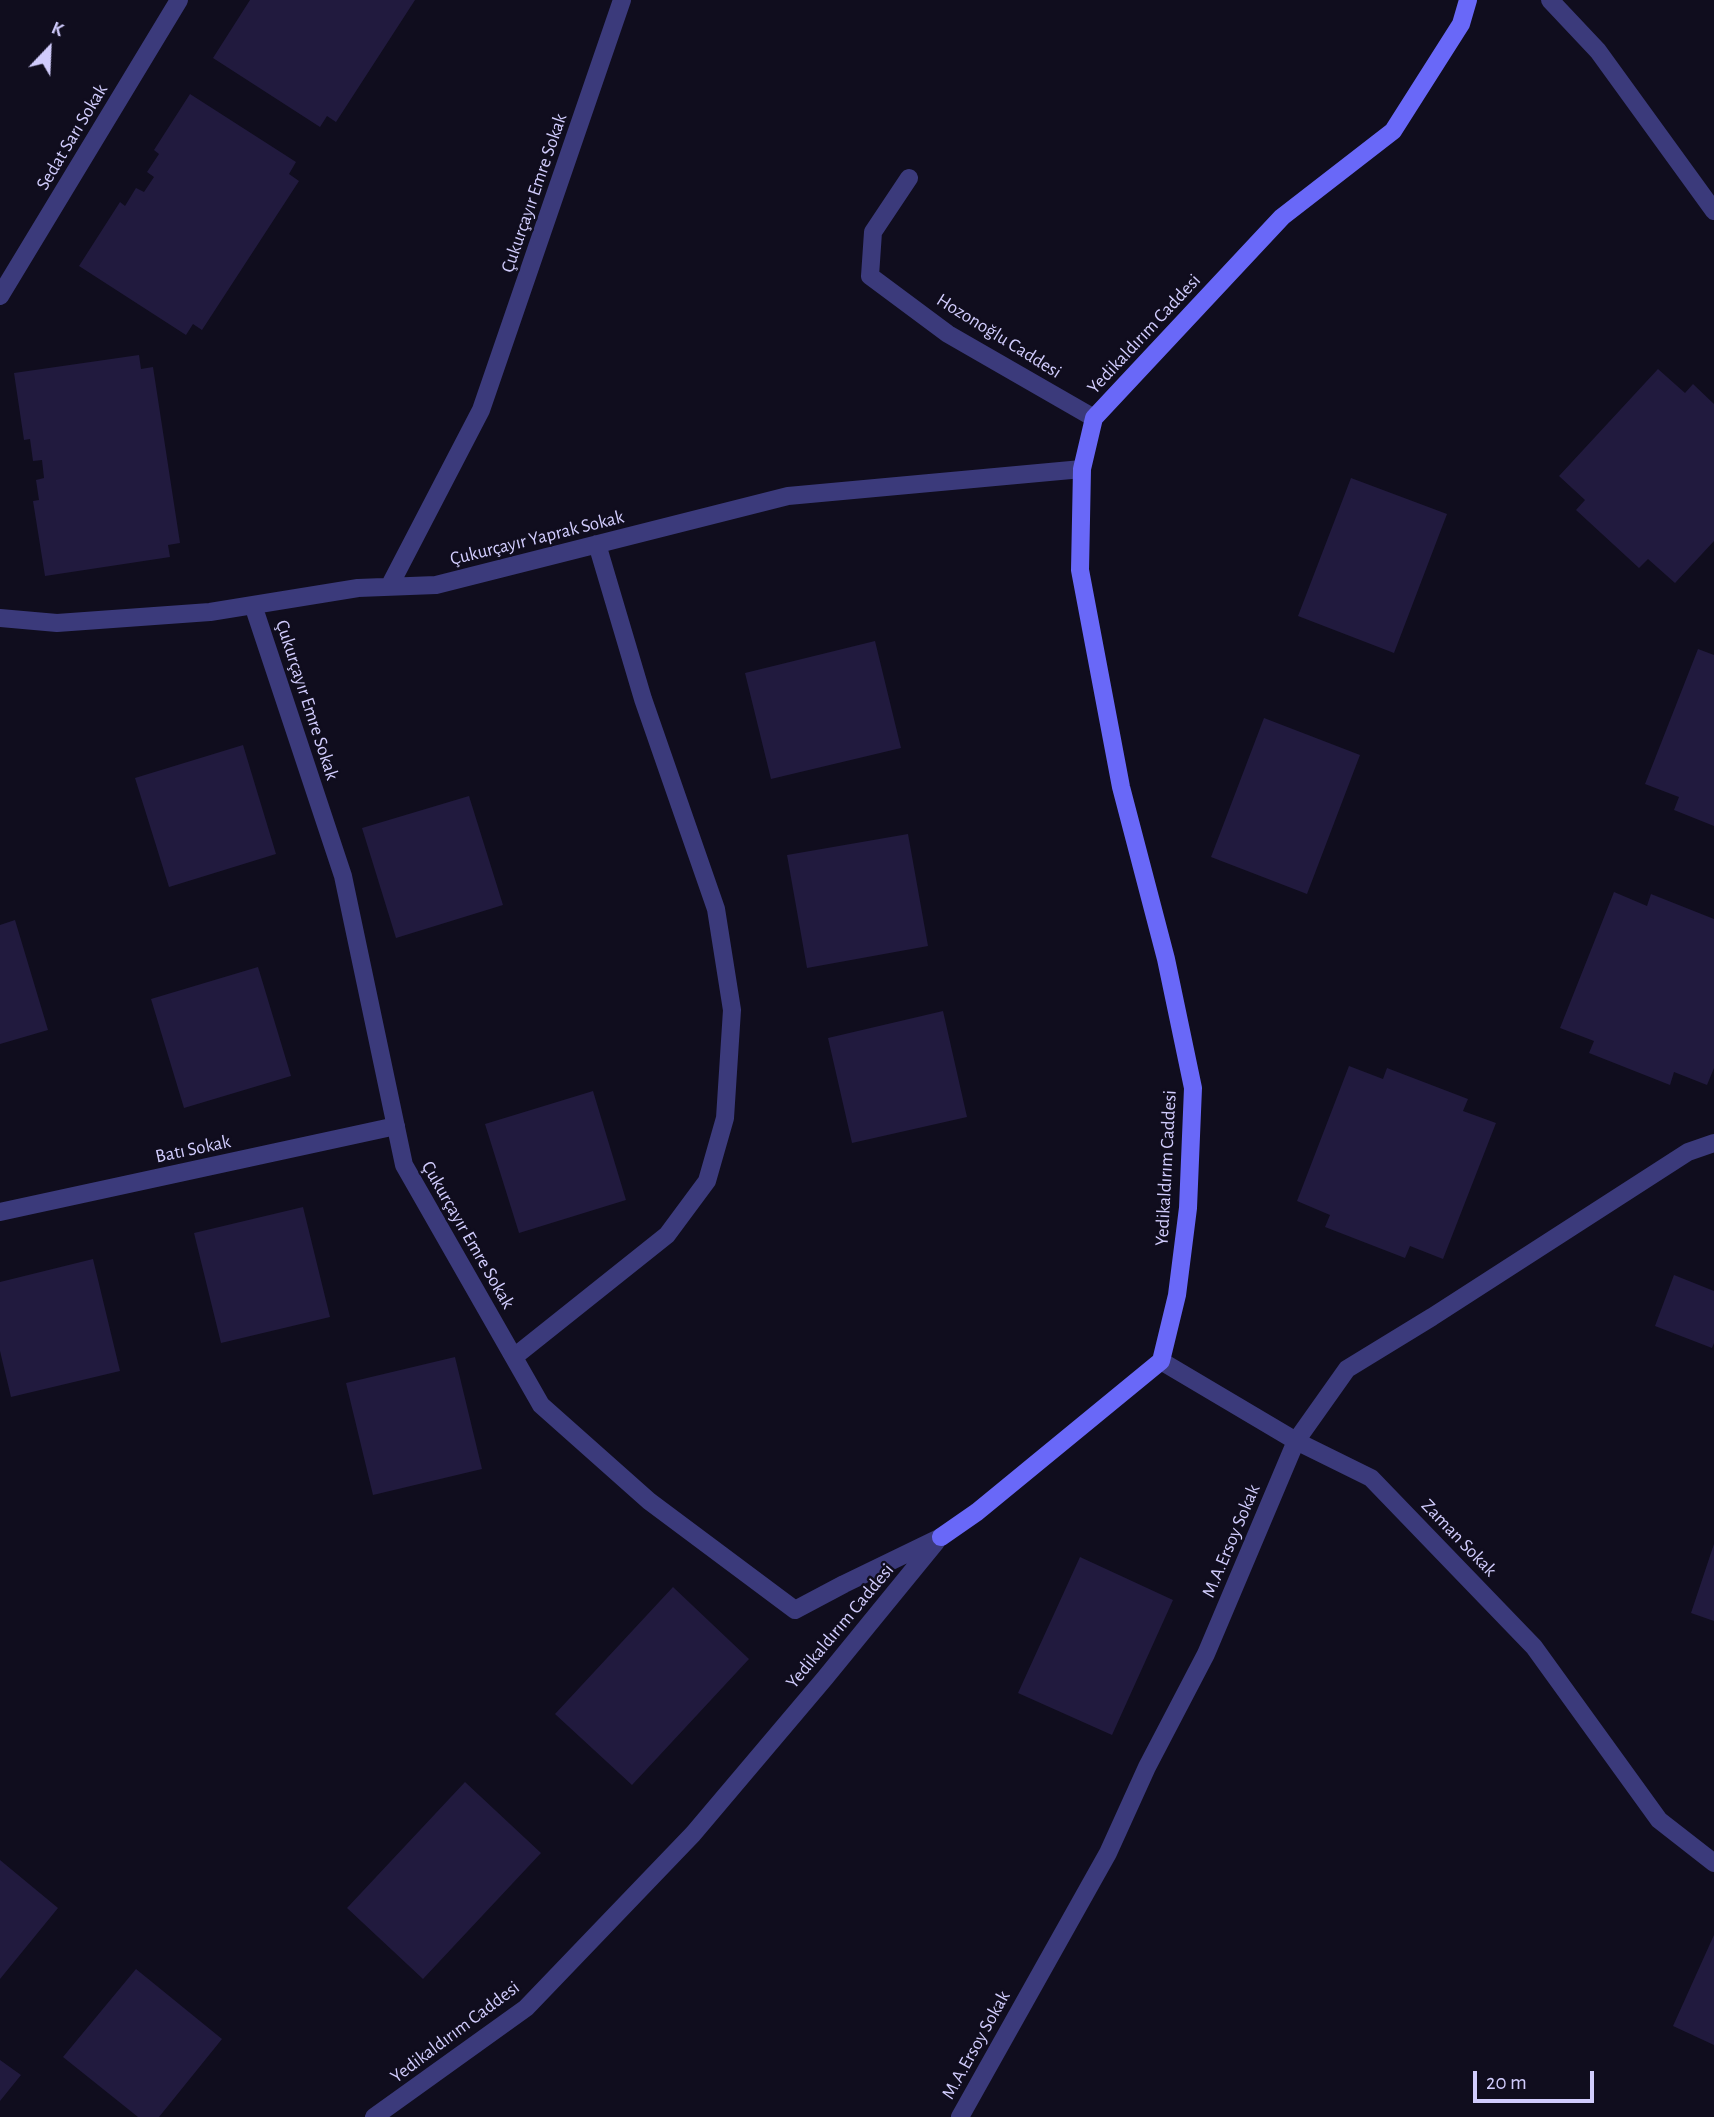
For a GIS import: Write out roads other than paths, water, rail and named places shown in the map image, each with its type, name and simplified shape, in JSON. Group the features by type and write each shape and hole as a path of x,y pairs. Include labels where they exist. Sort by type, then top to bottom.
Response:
{"street":[{"name":"Sedat Sarı Sokak","path":"0,296 179,0"},
{"name":"Çukurçayır Emre Sokak","path":"389,587 481,410 622,0"},
{"name":"Yedikaldırım Caddesi","path":"374,2117 526,2008 693,1834 941,1537 977,1512 1161,1361 1177,1295 1188,1208 1193,1088 1166,959 1121,787 1080,570 1082,469 1094,418 1282,217 1394,131 1461,24 1468,0"},
{"path":"1550,0 1598,51 1714,211"},
{"name":"Hozonoğlu Caddesi","path":"909,178 873,232 870,276 948,334 1094,418"},
{"name":"Çukurçayır Yaprak Sokak","path":"0,618 57,623 210,612 358,588 436,585 788,496 1082,469"},
{"path":"514,1357 667,1235 707,1181 725,1118 732,1010 716,909 643,699 597,544"},
{"name":"Çukurçayır Emre Sokak","path":"253,605 343,876 404,1165 541,1405 649,1501 795,1610 941,1537"},
{"name":"Batı Sokak","path":"0,1213 396,1126"},
{"name":"M.A.Ersoy Sokak","path":"960,2117 1108,1853 1147,1767 1206,1654 1296,1441 1347,1369 1444,1310 1688,1152 1714,1143"},
{"name":"Zaman Sokak","path":"1161,1361 1296,1441 1371,1478 1534,1647 1658,1820 1714,1863"}]}
